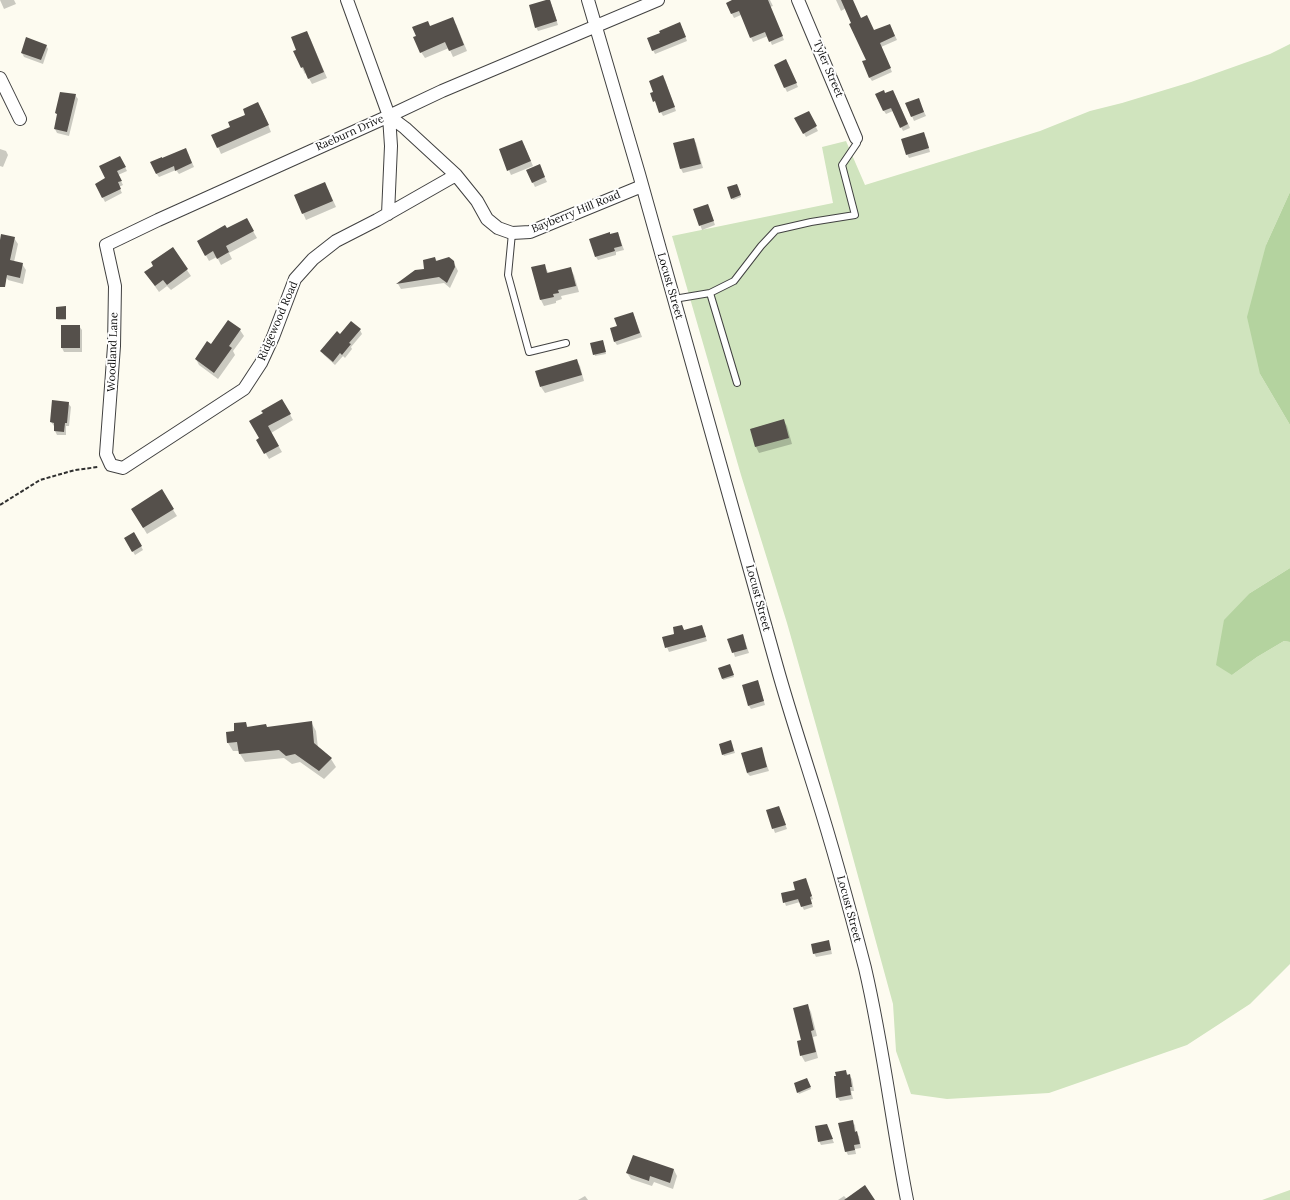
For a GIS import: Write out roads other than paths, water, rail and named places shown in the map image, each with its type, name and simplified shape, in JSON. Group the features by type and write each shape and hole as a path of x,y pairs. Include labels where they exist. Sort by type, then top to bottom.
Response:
{"street":[{"path":"347,0 389,116 391,146 388,214"},
{"name":"Locust Street","path":"588,0 642,186 796,734 830,838 865,970 908,1200"},
{"name":"Raeburn Drive","path":"106,245 179,210 442,91 658,0"},
{"name":"Tyler Street","path":"798,0 856,138"},
{"path":"0,78 20,119"},
{"path":"389,116 405,128 456,175 477,201 488,219 498,228 512,233"},
{"name":"Ridgewood Road","path":"110,462 123,468 244,389 261,363 273,337 295,279 313,258 336,241 388,214 456,175"},
{"name":"Bayberry Hill Road","path":"512,233 530,232 642,186"},
{"name":"Woodland Lane","path":"106,245 115,286 114,346 106,454 110,462"}],"lane":[{"path":"674,299 710,293 734,281 761,246 776,230 811,222 855,215 842,165 857,143 856,138"},
{"path":"512,233 508,275 529,352 566,343"},
{"path":"710,293 737,383"}]}
